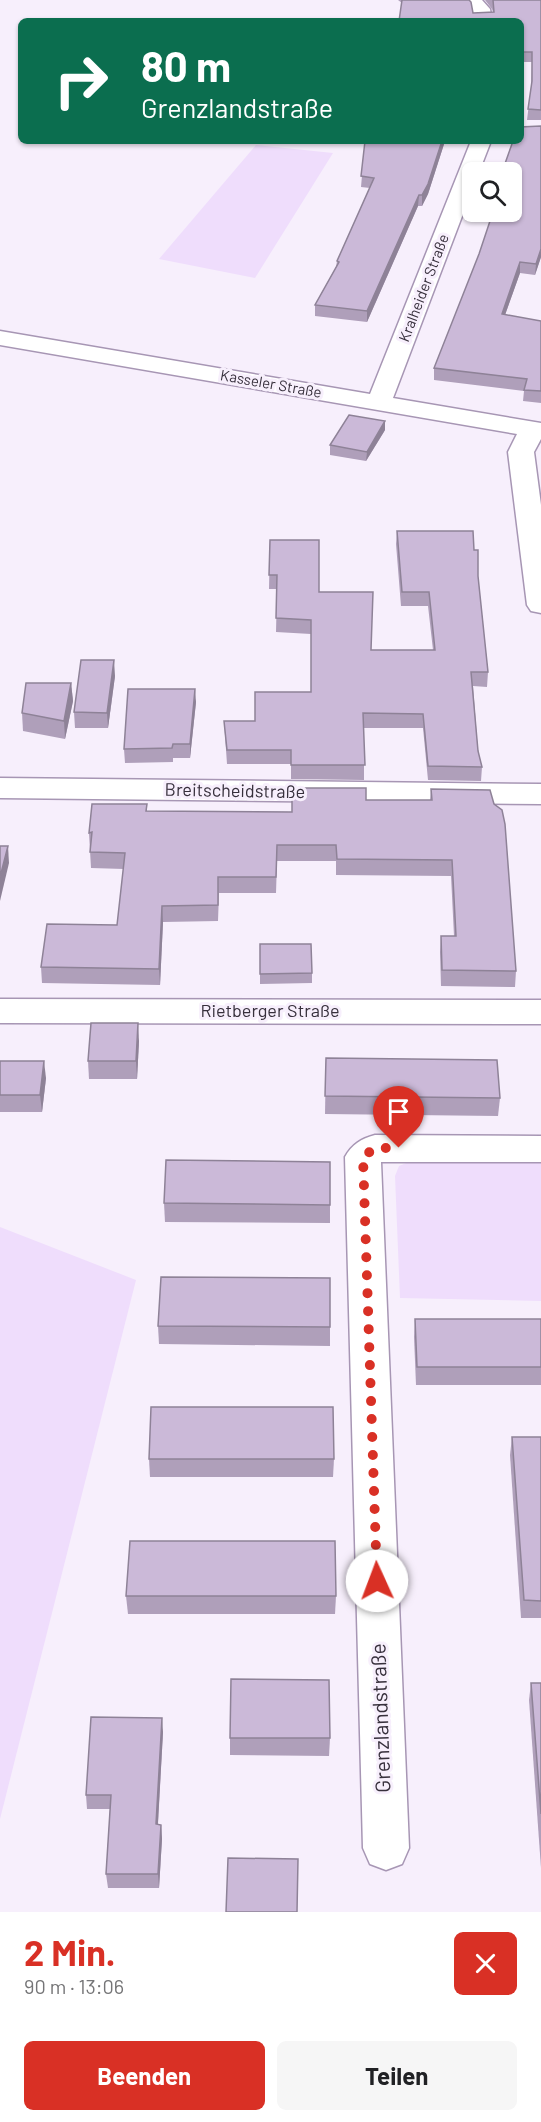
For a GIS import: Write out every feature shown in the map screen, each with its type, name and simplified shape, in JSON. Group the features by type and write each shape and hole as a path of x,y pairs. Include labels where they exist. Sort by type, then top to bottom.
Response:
{"street":[{"path":"471,0 481,9 482,18"},
{"name":"Kralheider Straße","path":"380,402 480,144"},
{"name":"Kasseler Straße","path":"0,338 536,430"},
{"path":"536,430 521,452 541,605"},
{"name":"Breitscheidstraße","path":"0,788 541,794"},
{"name":"Rietberger Straße","path":"0,1011 541,1012"},
{"name":"Grenzlandstraße","path":"386,1848 363,1157 375,1148 541,1149"}],"shaded area":[{"path":"256,145 333,153 255,278 159,259"},
{"path":"411,1161 541,1161 541,1301 400,1298 395,1176 399,1166"},
{"path":"0,1227 136,1280 0,1819"}],"building":[{"path":"402,0 469,0 473,13 494,12 493,0 541,0 541,110 528,109 532,81 532,52 524,52 524,18 399,18"},
{"path":"541,126 541,249 536,264 520,262 502,314 541,321 541,391 524,390 527,379 434,368 490,222 522,222 522,162 506,162 512,144 524,144 524,127"},
{"path":"365,144 441,144 428,184 422,195 419,195 367,311 315,305 339,262 337,261 374,178 361,176"},
{"path":"349,415 385,421 367,452 330,445"},
{"path":"397,531 473,531 474,550 478,550 478,576 488,672 471,672 478,751 482,767 428,766 423,714 363,713 365,765 291,765 291,750 227,750 224,721 255,721 255,692 311,692 311,620 276,618 277,575 269,575 270,540 319,540 319,592 373,592 371,650 435,650 429,592 402,592"},
{"path":"81,660 114,660 107,713 74,712"},
{"path":"26,683 71,683 64,721 22,713"},
{"path":"128,689 195,689 190,744 173,744 172,748 124,749"},
{"path":"292,788 366,788 366,800 432,800 431,789 490,790 494,804 502,810 505,824 516,971 442,970 441,936 456,936 452,860 337,859 336,845 277,845 276,877 218,877 218,905 162,906 159,969 41,967 47,924 117,925 125,853 90,852 92,804 147,804 146,811 292,812"},
{"path":"0,846 8,846 0,877"},
{"path":"260,944 311,944 312,973 260,974"},
{"path":"91,1023 138,1023 136,1061 88,1061"},
{"path":"326,1058 497,1060 500,1098 325,1096"},
{"path":"0,1061 44,1061 40,1095 0,1095"},
{"path":"166,1160 330,1162 330,1205 164,1203"},
{"path":"161,1277 330,1278 330,1327 158,1326"},
{"path":"415,1319 541,1319 541,1367 417,1367"},
{"path":"151,1407 333,1407 334,1459 149,1459"},
{"path":"512,1437 541,1437 541,1601 524,1600"},
{"path":"130,1541 335,1541 336,1596 126,1596"},
{"path":"231,1679 329,1680 330,1738 230,1738"},
{"path":"531,1683 541,1683 541,1814"},
{"path":"91,1717 162,1718 156,1824 161,1825 158,1874 106,1874 111,1795 86,1795"},
{"path":"228,1858 298,1859 297,1912 226,1912"}],"route":[{"path":"377,1581 363,1157 375,1148 399,1148"}]}
